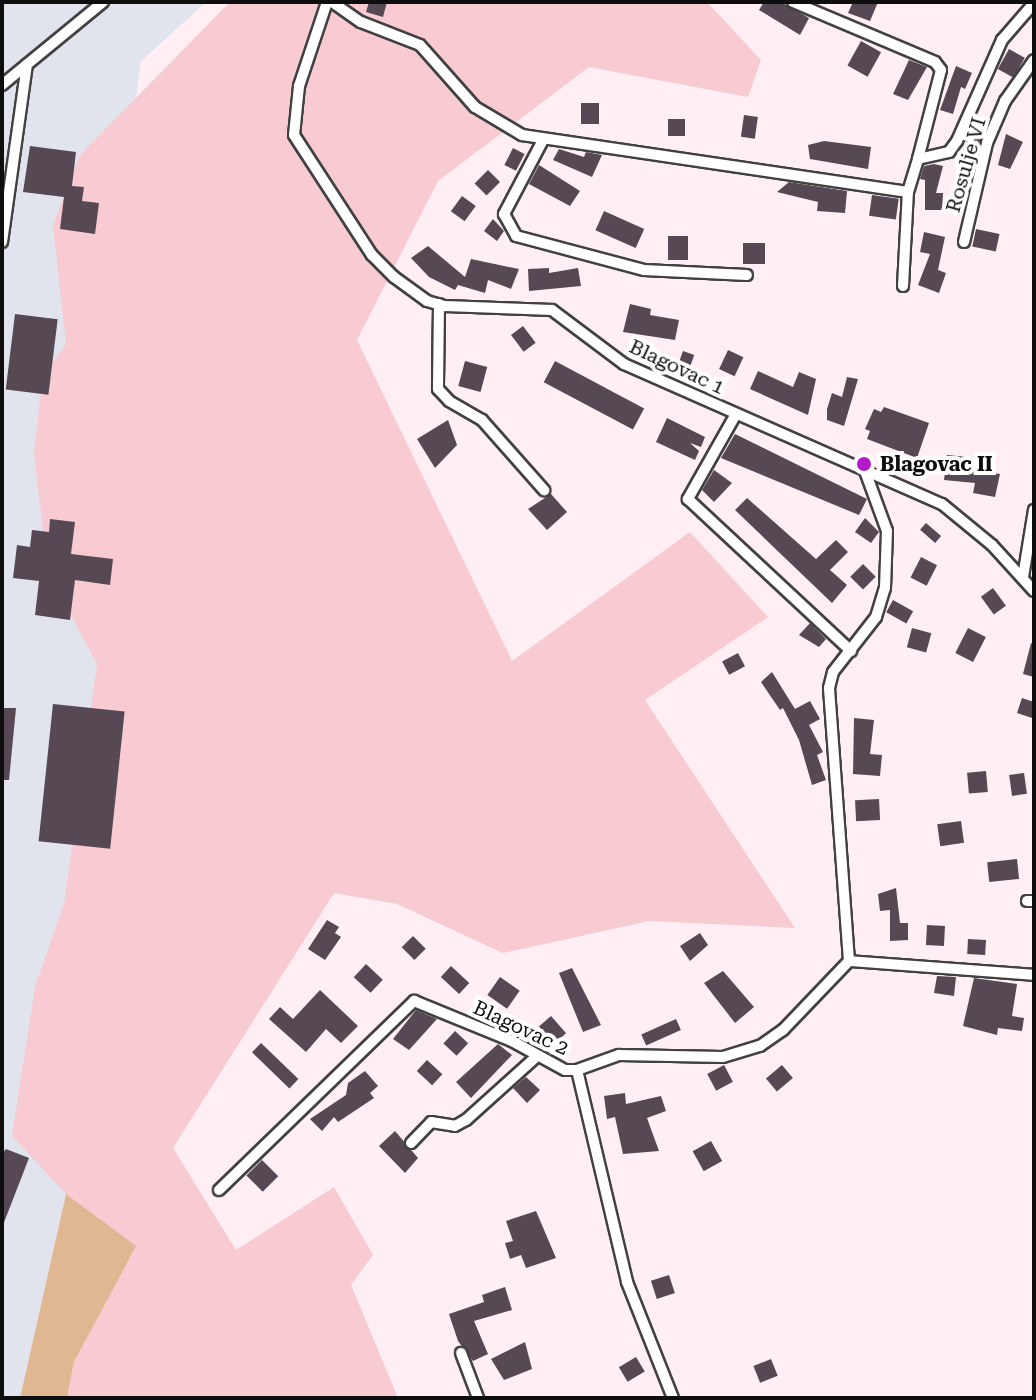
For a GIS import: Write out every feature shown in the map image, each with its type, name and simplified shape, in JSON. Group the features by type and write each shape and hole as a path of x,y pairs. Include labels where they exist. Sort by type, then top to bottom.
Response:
{"street":[{"path":"2,85 103,2"},
{"path":"330,2 361,22 420,45 499,126 543,140 908,192"},
{"name":"Blagovac 1","path":"330,2 299,86 294,135 372,255 413,293 439,304 552,310 624,364 942,504 1023,577 1034,591"},
{"path":"793,2 935,62 944,77 920,138 918,159 908,192 903,286"},
{"path":"918,159 949,152 957,141 1002,40 1034,3"},
{"name":"Rosulje VI","path":"964,242 987,143 1005,101 1034,60"},
{"path":"2,242 27,65"},
{"path":"543,140 504,214 516,236 644,270 747,275"},
{"path":"439,304 438,389 449,401 482,420 544,490"},
{"path":"736,414 688,499 851,651"},
{"path":"864,468 881,510 888,559 876,617 833,672 829,688 849,961 1034,975"},
{"path":"1023,577 1034,510"},
{"name":"Blagovac 2","path":"219,1190 414,1001 537,1056 577,1070 619,1055 741,1054 783,1030 849,961"},
{"path":"411,1143 431,1122 455,1126 466,1120 537,1056"},
{"path":"577,1070 627,1282 673,1398"},
{"path":"461,1353 478,1398"}],"shaded area":[{"path":"2,2 206,2 141,61 94,401 170,730 20,1398 2,1398"},
{"path":"230,2 707,2 761,60 748,97 589,67 438,181 357,340 512,661 690,532 768,617 645,700 795,928 649,921 503,953 397,904 334,893 173,1148 236,1250 334,1187 373,1255 351,1285 398,1398 67,1398 74,1362 135,1246 66,1194 12,1136 35,987 64,904 97,664 48,573 34,453 43,375 66,344 53,225 80,155"},
{"path":"66,1194 136,1246 74,1362 67,1398 20,1398"}],"building":[{"path":"369,2 387,2 383,17 366,12"},
{"path":"764,2 781,2 809,18 800,35 759,10"},
{"path":"853,2 878,2 870,21 848,13"},
{"path":"861,41 881,52 868,77 847,65"},
{"path":"1009,49 1025,58 1014,78 998,69"},
{"path":"909,60 927,67 908,100 893,94"},
{"path":"956,66 972,73 965,89 961,87 953,114 940,110"},
{"path":"581,103 599,103 599,124 581,124"},
{"path":"744,115 758,117 755,139 741,137"},
{"path":"668,119 685,119 685,136 668,136"},
{"path":"974,123 985,127 976,157 962,152"},
{"path":"1006,134 1023,142 1010,169 998,165"},
{"path":"824,141 871,147 868,169 810,159 808,145"},
{"path":"30,146 76,152 72,186 84,187 82,201 99,203 95,234 60,229 64,197 23,192"},
{"path":"513,148 525,154 516,171 504,165"},
{"path":"559,149 584,157 586,152 602,155 592,177 553,160"},
{"path":"539,165 580,191 570,206 529,184"},
{"path":"924,166 943,166 936,193 943,193 942,210 925,210 925,180 920,179"},
{"path":"488,170 500,182 487,195 475,183"},
{"path":"789,182 847,191 845,213 817,211 818,202 777,192"},
{"path":"872,195 899,199 896,220 869,216"},
{"path":"462,196 476,206 465,221 451,211"},
{"path":"604,211 644,229 636,248 595,230"},
{"path":"493,219 504,231 497,241 484,231"},
{"path":"976,229 999,234 996,252 972,247"},
{"path":"924,232 945,237 938,270 946,273 939,293 918,285 930,254 920,252"},
{"path":"668,236 688,236 688,260 668,260"},
{"path":"743,243 765,243 765,264 743,264"},
{"path":"428,246 465,277 471,259 519,269 511,289 488,280 485,293 458,285 455,290 429,277 411,258"},
{"path":"549,268 549,273 578,268 581,286 529,291 528,269"},
{"path":"630,304 651,309 650,315 679,320 675,340 623,332"},
{"path":"15,314 58,319 48,395 6,389"},
{"path":"523,326 536,343 524,352 511,335"},
{"path":"728,350 743,357 735,376 719,369"},
{"path":"683,351 694,355 686,379 674,374"},
{"path":"465,361 487,367 480,392 458,386"},
{"path":"555,361 644,408 633,430 544,382"},
{"path":"758,371 793,387 799,372 816,379 808,415 750,389"},
{"path":"847,377 858,379 844,426 827,420 827,409 832,393 842,397"},
{"path":"884,407 929,423 917,458 867,439 870,431 865,429 874,409 881,412"},
{"path":"667,418 705,437 701,447 690,443 699,451 695,460 656,442"},
{"path":"448,420 457,445 435,468 417,439"},
{"path":"735,434 867,499 859,515 721,458"},
{"path":"947,455 968,457 967,468 1000,474 995,497 973,493 975,483 944,480"},
{"path":"714,470 732,483 714,502 702,490"},
{"path":"551,494 567,512 547,530 528,509"},
{"path":"747,498 816,559 836,540 848,552 830,570 847,585 832,603 735,510"},
{"path":"865,518 879,532 871,543 855,532"},
{"path":"50,519 75,522 71,554 113,559 110,585 75,580 70,620 35,615 39,581 13,578 17,545 30,547 32,530 49,532"},
{"path":"926,523 941,536 935,543 920,530"},
{"path":"921,557 937,565 927,586 911,577"},
{"path":"863,564 876,577 863,589 850,577"},
{"path":"993,588 1006,606 994,615 981,597"},
{"path":"893,600 913,611 906,623 886,612"},
{"path":"810,623 826,639 819,647 799,635"},
{"path":"912,628 931,633 926,652 907,647"},
{"path":"968,628 986,637 973,662 955,653"},
{"path":"1031,643 1034,644 1034,677 1023,674"},
{"path":"738,653 745,666 729,675 722,661"},
{"path":"772,672 795,709 810,701 820,719 809,725 823,752 817,755 826,780 812,785 799,740 783,708 780,710 761,682"},
{"path":"1022,698 1034,702 1032,718 1017,713"},
{"path":"53,704 125,712 110,849 39,841"},
{"path":"2,708 16,708 9,780 2,780"},
{"path":"854,718 874,720 870,754 882,755 880,776 853,774"},
{"path":"986,771 988,792 969,794 967,773"},
{"path":"1024,773 1027,794 1012,796 1009,775"},
{"path":"879,799 880,820 856,821 855,800"},
{"path":"961,821 964,843 940,846 937,824"},
{"path":"1017,859 1019,879 989,882 987,862"},
{"path":"896,888 900,923 908,923 908,940 890,941 890,910 880,911 878,894"},
{"path":"327,920 339,927 335,933 341,937 325,960 308,949"},
{"path":"927,925 945,926 944,946 926,945"},
{"path":"700,933 708,945 690,961 680,946"},
{"path":"413,936 426,949 414,960 402,947"},
{"path":"968,939 986,940 985,955 967,954"},
{"path":"366,964 383,980 371,993 354,977"},
{"path":"451,966 469,983 459,994 441,977"},
{"path":"572,968 601,1025 583,1032 559,973"},
{"path":"723,971 754,1007 735,1023 704,983"},
{"path":"937,976 956,977 954,996 934,993"},
{"path":"500,977 520,991 507,1009 487,995"},
{"path":"974,978 1017,984 1012,1016 1024,1018 1022,1031 998,1028 997,1035 963,1026"},
{"path":"320,990 358,1026 341,1043 326,1029 306,1052 269,1019 280,1007 293,1019"},
{"path":"416,1010 437,1019 409,1050 393,1039"},
{"path":"551,1016 566,1033 554,1044 539,1026"},
{"path":"676,1019 681,1030 646,1045 641,1034"},
{"path":"455,1031 468,1043 457,1056 443,1043"},
{"path":"261,1043 298,1079 289,1088 252,1052"},
{"path":"498,1044 512,1055 471,1098 456,1082"},
{"path":"427,1060 442,1074 432,1085 417,1071"},
{"path":"724,1065 733,1082 716,1091 707,1074"},
{"path":"782,1065 793,1078 777,1092 766,1078"},
{"path":"365,1071 378,1086 370,1093 374,1098 338,1122 334,1117 322,1131 310,1119 346,1095 348,1083"},
{"path":"526,1077 540,1090 527,1103 513,1088"},
{"path":"625,1093 626,1104 661,1096 666,1111 647,1118 659,1151 623,1154 615,1117 607,1119 604,1096"},
{"path":"395,1131 418,1158 405,1173 379,1146"},
{"path":"711,1141 722,1161 704,1171 693,1151"},
{"path":"6,1149 29,1158 3,1225 2,1154"},
{"path":"262,1160 278,1176 263,1192 246,1176"},
{"path":"536,1211 556,1258 526,1268 521,1255 510,1259 505,1243 513,1241 506,1221"},
{"path":"669,1275 675,1293 657,1299 651,1281"},
{"path":"505,1287 512,1310 474,1321 488,1354 473,1361 458,1341 449,1314 484,1302 482,1295"},
{"path":"525,1342 532,1369 504,1380 491,1359"},
{"path":"636,1357 645,1372 628,1382 619,1367"},
{"path":"771,1359 778,1376 760,1383 753,1366"}],"place":[{"name":"Blagovac II","path":"864,464"}]}
